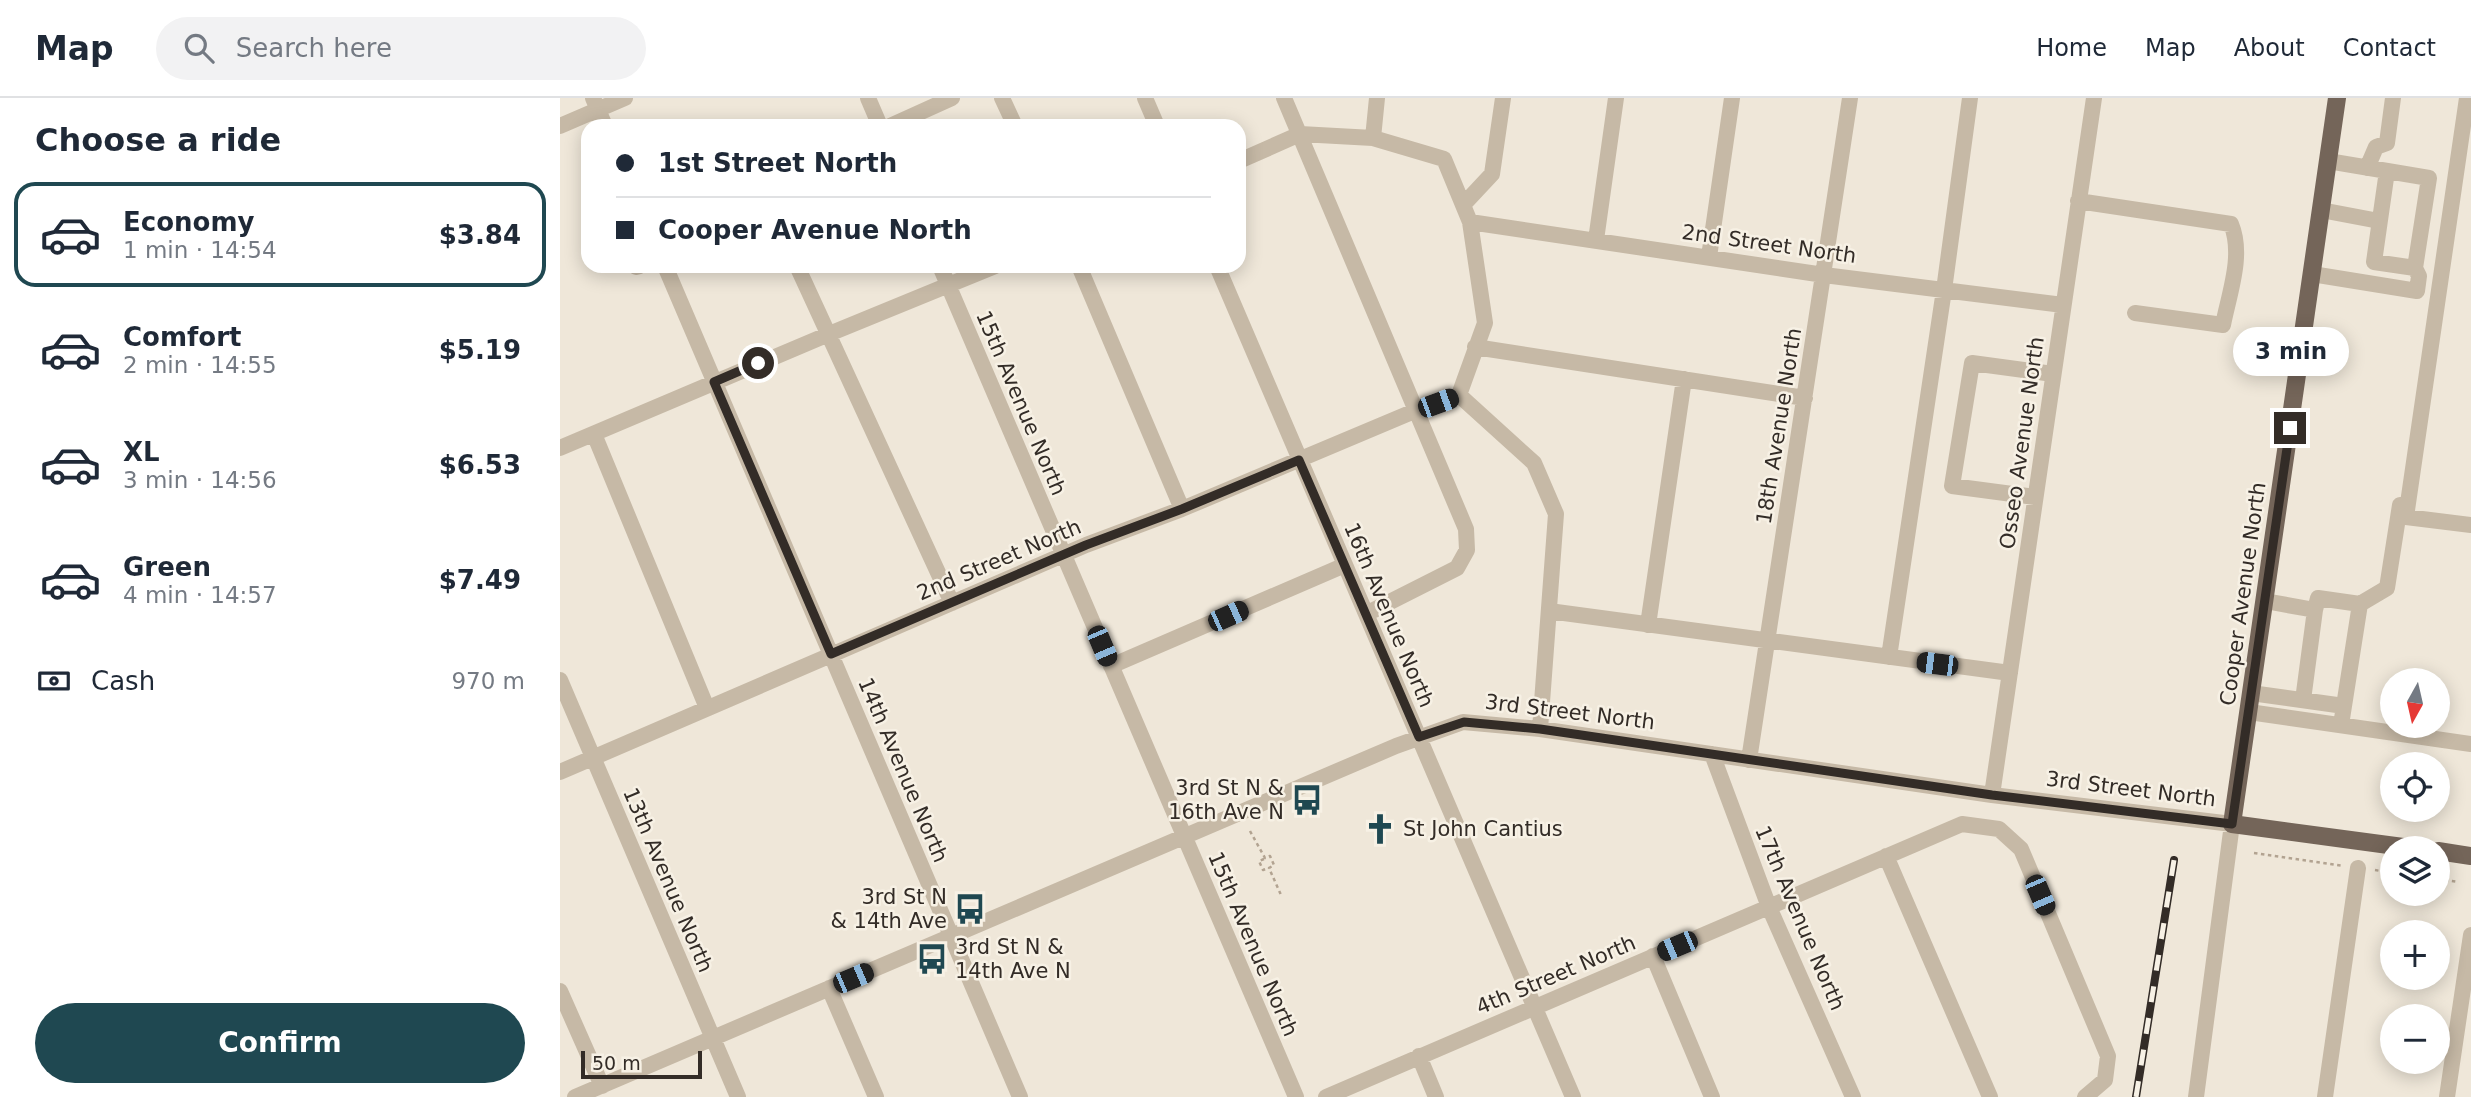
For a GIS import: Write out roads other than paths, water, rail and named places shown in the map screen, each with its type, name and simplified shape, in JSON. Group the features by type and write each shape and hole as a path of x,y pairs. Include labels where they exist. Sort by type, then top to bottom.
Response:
{"main road":[{"name":"Cooper Avenue North","path":"2232,824 2337,98"},
{"name":"3rd Street North","path":"2232,824 2380,844"},
{"path":"2450,853 2471,856"}],"street":[{"path":"560,126 595,104 625,98"},
{"path":"868,98 877,119"},
{"path":"906,119 952,98"},
{"path":"1002,98 1012,119"},
{"path":"1145,98 1154,119"},
{"path":"1284,98 1466,530 1467,550 1457,568 1366,614"},
{"path":"1373,138 1377,98"},
{"path":"1463,205 1492,174 1503,98"},
{"path":"1596,240 1616,98"},
{"path":"1709,257 1732,98"},
{"name":"18th Avenue North","path":"1749,760 1850,98"},
{"path":"1889,657 1970,98"},
{"name":"Osseo Avenue North","path":"1992,795 2094,98"},
{"path":"2368,168 2376,147 2387,143 2393,98"},
{"path":"2467,98 2406,517 2471,525"},
{"path":"1246,158 1300,134 1373,138 1444,159 1470,222 1485,323 1459,395 1534,463 1556,514 1540,729"},
{"path":"2312,274 2417,291 2419,276 2415,268 2429,178 2328,161"},
{"path":"2387,171 2374,262 2415,268"},
{"path":"2078,201 2231,224 2236,236 2236,261 2223,326 2135,313"},
{"path":"2321,210 2379,221"},
{"name":"2nd Street North","path":"1470,222 1824,275 2063,305"},
{"name":"14th Avenue North","path":"668,273 1020,1097"},
{"path":"800,273 952,603"},
{"name":"15th Avenue North","path":"943,273 1296,1097"},
{"path":"560,448 979,273"},
{"path":"1082,273 1182,509"},
{"name":"16th Avenue North","path":"1220,273 1573,1097"},
{"path":"1475,346 1805,398"},
{"path":"2035,496 1952,486 1972,363 2053,374"},
{"path":"1648,625 1685,379"},
{"name":"2nd Street North","path":"560,772 1063,555 1459,395"},
{"path":"594,434 707,708"},
{"path":"2303,700 2318,598 2360,604 2387,588 2401,500 2409,498"},
{"path":"1111,666 1345,565"},
{"path":"2264,601 2315,610"},
{"path":"2341,725 2360,604"},
{"path":"1549,611 2010,673"},
{"name":"13th Avenue North","path":"560,680 738,1097"},
{"path":"2251,693 2344,706"},
{"path":"2249,712 2471,744"},
{"name":"3rd Street North","path":"575,1097 1184,836 1419,737 1464,722 1540,729 1992,795 2232,824"},
{"name":"17th Avenue North","path":"1712,754 1769,907 1853,1097"},
{"name":"4th Street North","path":"1326,1097 1962,824 1999,829 2021,849 2108,1056 2105,1080 2085,1097"},
{"name":"Cooper Avenue North","path":"2196,1097 2232,824"},
{"path":"1886,856 1990,1097"},
{"path":"2325,1097 2358,868"},
{"path":"2447,1097 2471,935"},
{"path":"1653,956 1712,1097"},
{"path":"829,988 876,1097"},
{"path":"560,991 602,1086"},
{"path":"1419,1056 1436,1097"}],"railway":[{"path":"2136,1097 2174,860"}],"place":[{"name":"3rd St N & 16th Ave N","path":"1307,800"},
{"name":"St John Cantius","path":"1380,829"},
{"name":"3rd St N & 14th Ave","path":"970,909"},
{"name":"3rd St N & 14th Ave N","path":"932,959"}]}
